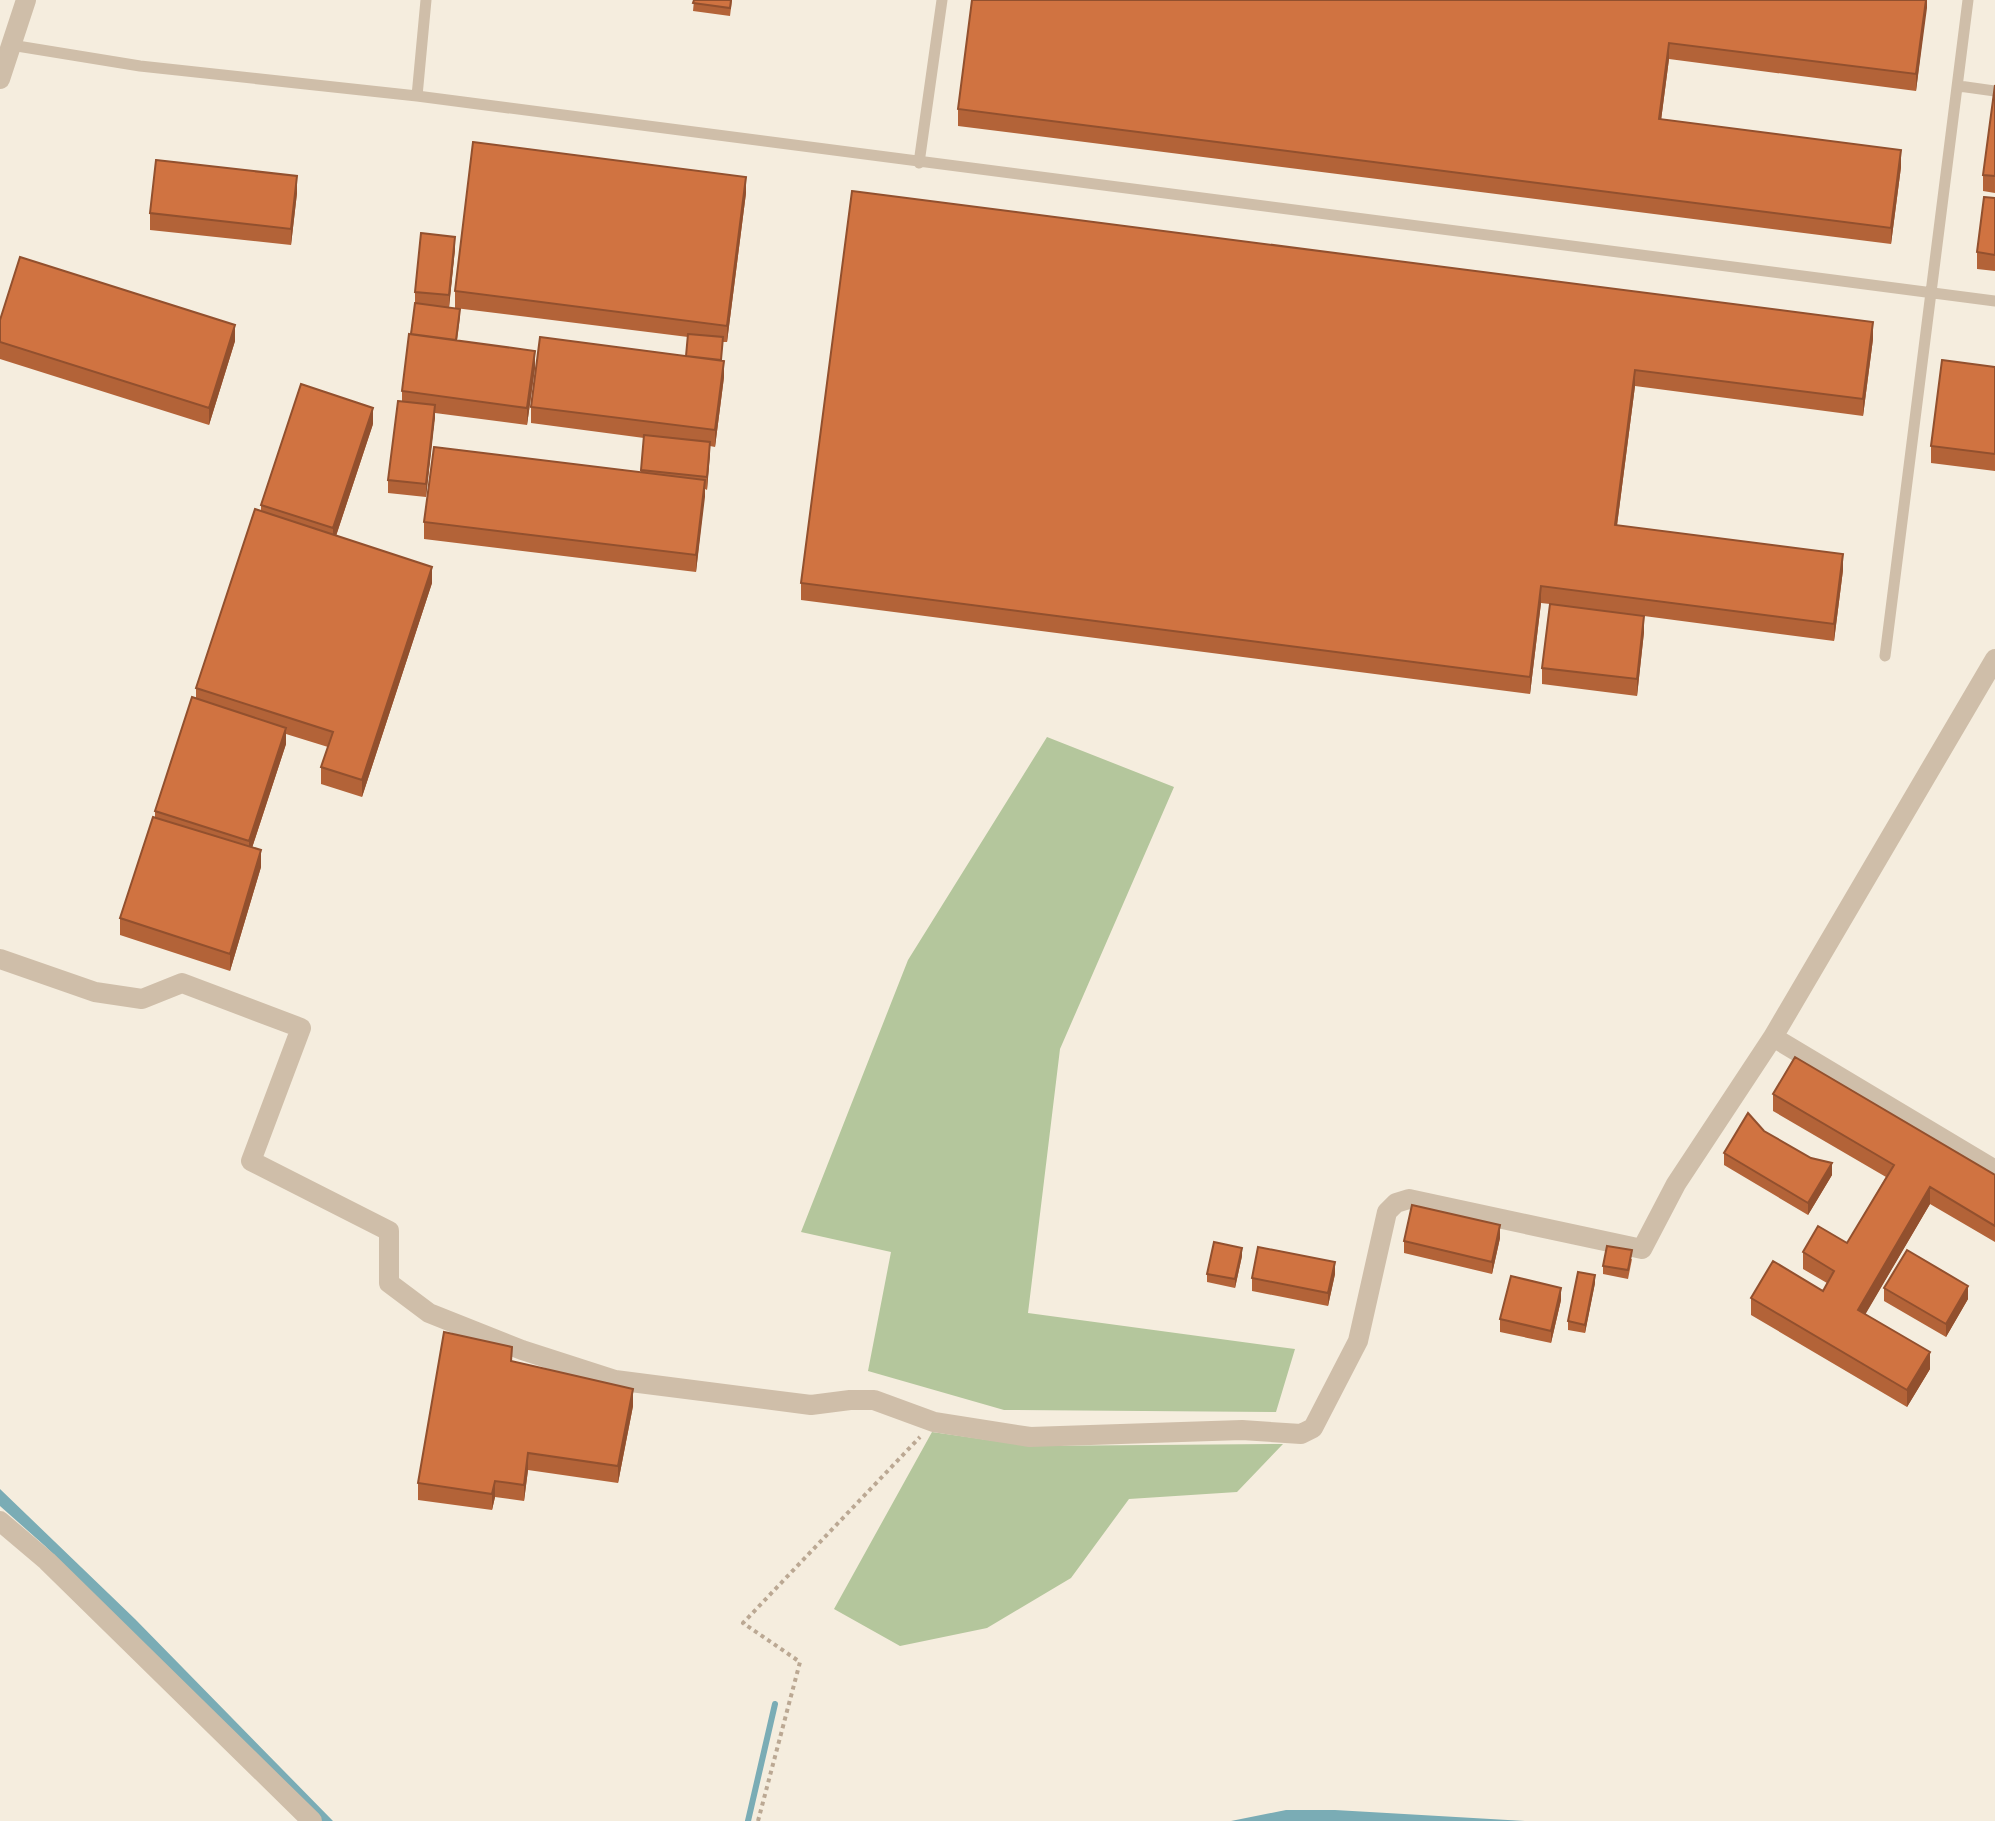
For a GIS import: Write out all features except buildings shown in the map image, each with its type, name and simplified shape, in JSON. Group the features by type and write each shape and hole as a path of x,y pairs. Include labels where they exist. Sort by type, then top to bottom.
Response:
{"street":[{"path":"0,79 26,0"},
{"path":"0,959 95,992 142,999 182,983 301,1028 251,1161 389,1231 389,1283 429,1313 522,1350 615,1380 811,1405 874,1400 934,1422 1001,1435 1030,1437 1242,1430 1301,1434 1313,1428 1358,1341 1387,1212 1396,1203 1409,1199 1642,1249 1676,1184 1773,1037 1995,659"},
{"path":"1773,1037 1995,1170"},
{"path":"0,1521 47,1561 312,1821"}],"lane":[{"path":"417,96 426,0"},
{"path":"919,163 942,0"},
{"path":"1885,656 1968,0"},
{"path":"11,45 140,66 417,96 1995,301"},
{"path":"1959,86 1995,91"}],"path":[{"path":"758,1821 800,1662 743,1623 934,1422"}],"green space":[{"path":"1047,737 1174,787 1060,1049 1028,1313 1295,1349 1276,1412 1004,1410 868,1371 891,1252 801,1232 908,960"},
{"path":"932,1432 1030,1446 1283,1444 1237,1492 1129,1499 1071,1578 987,1628 900,1646 834,1609"}],"water":[{"path":"0,1489 135,1619 333,1821 319,1821 45,1546 0,1506"},
{"path":"1286,1810 1335,1810 1525,1821 1231,1821"}],"waterway":[{"path":"748,1821 775,1704"}]}
